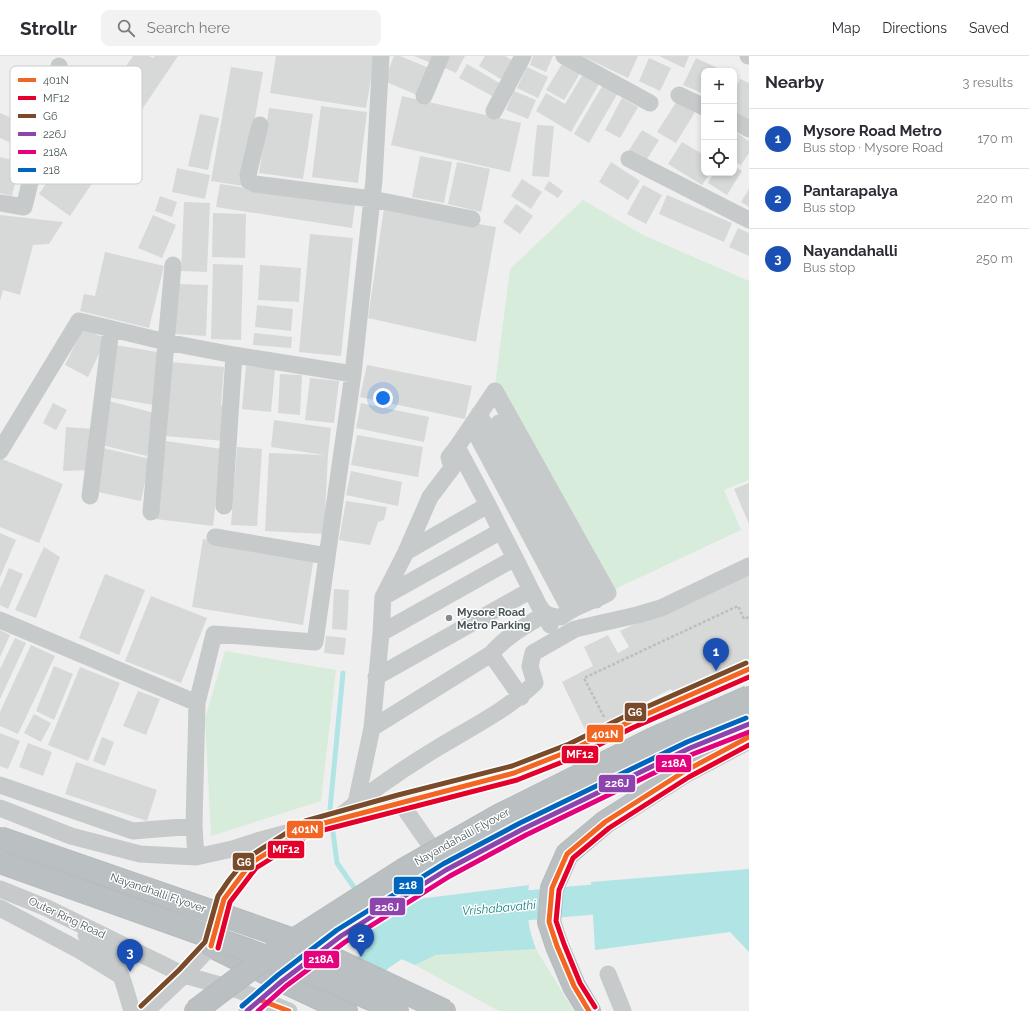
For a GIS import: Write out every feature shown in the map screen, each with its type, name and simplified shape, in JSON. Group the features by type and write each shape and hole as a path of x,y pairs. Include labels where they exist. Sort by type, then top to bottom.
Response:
{"highway":[{"name":"Nayandahalli Flyover","path":"195,1011 264,959 424,858 507,812 653,740 749,697"},
{"name":"Nayandahalli Flyover","path":"217,1011 270,969 314,940 414,877 506,825 749,716"},
{"path":"589,1011 574,986 557,946 549,922 552,888 566,854 605,822 685,771 749,737"},
{"name":"Nayandhalli Flyover","path":"0,838 294,940 445,1011"},
{"path":"0,862 312,973 398,1011"},
{"path":"211,946 282,982 346,1011"}],"street":[{"path":"196,857 194,826 197,703 214,634 315,642 353,374 372,199 381,56"},
{"path":"424,96 441,56"},
{"path":"494,112 523,56"},
{"path":"564,56 650,103"},
{"path":"680,95 701,106"},
{"path":"737,123 749,129"},
{"path":"260,125 248,175 249,181 255,184 372,199 472,219"},
{"path":"629,159 749,220"},
{"path":"0,202 24,207 30,184"},
{"path":"151,512 173,266"},
{"path":"0,451 79,321 166,342 234,355 353,374"},
{"path":"90,496 111,329"},
{"path":"224,506 234,355"},
{"path":"356,803 372,728 381,634 382,597 406,552 430,497 452,468 449,457 479,414"},
{"path":"479,414 583,605"},
{"path":"479,414 583,605"},
{"path":"457,447 557,638"},
{"path":"406,552 488,505"},
{"path":"382,597 501,530"},
{"path":"215,537 327,556"},
{"path":"381,634 515,558"},
{"path":"335,820 374,789 520,697 535,683 530,666 533,654 557,638 575,629 661,608 749,566"},
{"path":"376,677 531,590"},
{"path":"545,614 552,617 560,617 583,605"},
{"path":"372,728 491,654 500,644 521,628 545,614"},
{"path":"0,620 197,703"},
{"path":"491,654 520,697"},
{"path":"0,808 71,836 140,854 196,857 232,849 256,841 514,772 572,750 629,722 749,669"},
{"path":"247,1011 341,936 374,917 446,870 523,829 690,748 749,724"},
{"path":"0,785 133,831 194,826"},
{"path":"400,802 446,870"},
{"path":"146,1011 211,946 224,899 251,863 309,828"},
{"name":"Outer Ring Road","path":"0,889 48,908 184,974 238,990 289,1011"},
{"path":"0,908 79,950 121,976"},
{"path":"48,908 104,948 114,960 121,976 132,1011"},
{"path":"608,974 623,1011"}],"path":[{"path":"606,722 584,678 738,606 744,619 749,617"}],"green space":[{"path":"583,200 643,235 749,281 749,480 724,490 741,530 613,590 495,385 510,269"},
{"path":"225,651 336,670 321,801 211,836 205,718"},
{"path":"536,949 574,1011 499,1011 415,965 436,955"}],"water":[{"path":"749,869 749,952 730,932 595,950 591,882"},
{"path":"529,885 527,902 528,918 536,949 436,955 415,965 353,938 418,899"}],"building":[{"path":"133,56 149,56 153,58 155,56 178,56 142,109 142,66 126,66"},
{"path":"276,56 375,56 366,108 270,93"},
{"path":"394,56 400,56 429,68 417,95 384,81"},
{"path":"414,56 434,56 431,63"},
{"path":"449,56 465,56 456,73 443,67"},
{"path":"485,56 505,56 515,62 504,81 479,66"},
{"path":"533,56 553,56 546,72 530,65"},
{"path":"582,56 638,56 628,78"},
{"path":"659,56 689,56 684,68"},
{"path":"649,58 671,68 660,91 639,81"},
{"path":"696,58 718,68 701,68 701,93 683,85"},
{"path":"565,59 582,70 564,100 546,90"},
{"path":"467,64 501,84 494,97 459,78"},
{"path":"231,67 263,72 243,186 211,181"},
{"path":"527,67 548,77 538,98 517,88"},
{"path":"586,69 602,79 571,132 536,111 546,93 565,104"},
{"path":"740,79 749,83 749,121 737,115 737,86"},
{"path":"604,83 619,91 589,143 574,134"},
{"path":"514,91 536,100 528,119 506,110"},
{"path":"402,96 521,123 510,172 391,145"},
{"path":"622,98 638,107 620,138 605,130"},
{"path":"677,101 695,112 676,143 657,132"},
{"path":"321,106 367,112 358,183 312,177"},
{"path":"269,108 313,114 303,179 259,173"},
{"path":"0,113 10,117 10,142 0,138"},
{"path":"200,114 219,118 208,170 188,166"},
{"path":"537,125 554,126 549,177 532,176"},
{"path":"642,130 659,140 645,162 628,152"},
{"path":"737,133 749,141 749,153 741,165 737,163"},
{"path":"682,142 701,153 701,176 708,176 702,185 668,164"},
{"path":"420,156 452,162 444,203 412,197"},
{"path":"0,157 10,160 10,184 15,184 12,196 0,193"},
{"path":"457,162 490,169 481,212 448,204"},
{"path":"611,162 640,181 628,200 599,182"},
{"path":"177,168 210,175 205,199 172,192"},
{"path":"737,168 742,171 727,195 708,183 712,176 737,176"},
{"path":"522,179 542,192 531,209 511,196"},
{"path":"549,181 563,191 558,198 544,189"},
{"path":"46,184 92,184 70,216 39,194"},
{"path":"220,184 355,205 352,228 216,207"},
{"path":"643,185 662,195 646,224 627,214"},
{"path":"749,189 749,207 741,202"},
{"path":"667,195 732,223 724,242 659,214"},
{"path":"160,196 177,202 172,217 155,211"},
{"path":"184,202 210,203 207,272 181,271"},
{"path":"516,204 533,216 520,234 503,222"},
{"path":"384,208 496,227 476,342 368,318"},
{"path":"213,213 246,214 245,258 212,257"},
{"path":"0,215 63,222 49,244 33,245 20,295 3,290 0,301"},
{"path":"153,215 176,225 162,258 138,248"},
{"path":"738,228 749,233 749,256 729,247"},
{"path":"310,234 353,238 341,356 299,352"},
{"path":"105,252 164,266 149,328 80,311 84,294 95,296"},
{"path":"213,264 243,265 241,340 211,339"},
{"path":"260,265 301,268 299,302 258,300"},
{"path":"178,284 208,285 206,336 175,334"},
{"path":"257,305 293,309 291,331 255,327"},
{"path":"83,328 106,339 88,377 65,365"},
{"path":"254,333 292,337 291,348 253,345"},
{"path":"116,345 163,353 154,405 107,397"},
{"path":"171,362 224,367 221,405 228,405 225,441 165,436"},
{"path":"367,365 472,386 465,419 360,397"},
{"path":"246,366 275,369 271,412 242,409"},
{"path":"280,374 302,375 300,415 278,413"},
{"path":"310,378 339,381 334,423 305,420"},
{"path":"109,401 158,414 147,456 98,444"},
{"path":"53,403 67,410 56,430 43,423"},
{"path":"361,403 429,417 424,442 356,428"},
{"path":"274,420 331,428 328,455 324,534 265,531 269,453 325,455 271,447"},
{"path":"66,427 93,429 90,470 63,471"},
{"path":"357,435 423,447 418,477 351,465"},
{"path":"166,441 222,449 213,526 156,519"},
{"path":"237,447 262,449 257,526 231,525"},
{"path":"103,448 150,459 141,501 93,491"},
{"path":"0,458 63,484 39,543 0,527"},
{"path":"351,471 402,482 398,506 346,495"},
{"path":"749,483 749,524 734,489"},
{"path":"346,501 387,507 384,520 378,522 370,545 339,540"},
{"path":"0,533 16,540 0,577"},
{"path":"203,539 314,557 303,625 192,607"},
{"path":"44,547 60,557 36,618 15,610"},
{"path":"9,568 23,574 8,609 0,605 0,589"},
{"path":"749,571 749,664 675,697 671,689 586,732 562,682 593,666 584,647 608,635 618,653 629,647 620,631"},
{"path":"105,574 145,590 119,655 79,638"},
{"path":"334,589 349,590 347,630 332,629"},
{"path":"151,596 207,618 181,683 125,661"},
{"path":"0,630 10,635 0,657"},
{"path":"326,636 346,638 344,655 324,653"},
{"path":"15,638 26,643 0,699 0,669"},
{"path":"31,645 55,656 18,734 0,726 0,712"},
{"path":"54,666 73,674 54,720 36,711"},
{"path":"80,667 120,683 88,761 48,745"},
{"path":"138,691 160,699 146,735 123,726"},
{"path":"34,714 51,723 41,742 24,733"},
{"path":"0,733 20,741 8,769 0,766"},
{"path":"102,737 114,742 105,766 93,761"},
{"path":"28,743 52,752 43,776 19,767"},
{"path":"76,762 157,790 147,821 65,794"}],"waterway":[{"path":"343,673 330,809 337,863 358,893"},
{"name":"Vrishabavathi","path":"486,909 633,896"},
{"name":"Vrishabavathi","path":"345,995 378,957 419,929"}],"transit line":[{"name":"G6","path":"141,1006 179,970 205,942 218,896 246,859 305,821 398,795 512,766 569,744 626,716 746,663"},
{"name":"401N","path":"211,946 224,899 251,863 309,827 514,773 572,750 629,722 749,669"},
{"name":"MF12","path":"218,948 230,902 256,868 312,833 517,780 575,757 632,728 749,677"},
{"name":"218","path":"242,1006 278,975 337,930 443,864 520,823 687,742 746,718"},
{"name":"226J","path":"247,1011 282,981 341,936 446,870 523,829 690,748 749,724"},
{"name":"218A","path":"258,1011 286,986 345,942 450,876 526,835 693,754 749,732"},
{"name":"401N","path":"589,1011 574,986 557,946 549,922 552,888 567,854 605,822 685,771 749,737"},
{"name":"MF12","path":"595,1007 580,983 556,921 559,890 573,858 609,828 689,777 749,745"},
{"name":"401N","path":"260,1000 289,1011"}],"place":[{"name":"Mysore Road Metro Parking","path":"449,618"},
{"name":"Mysore Road Metro","path":"716,671"},
{"name":"Pantarapalya","path":"361,957"},
{"name":"Nayandahalli","path":"130,972"}]}
